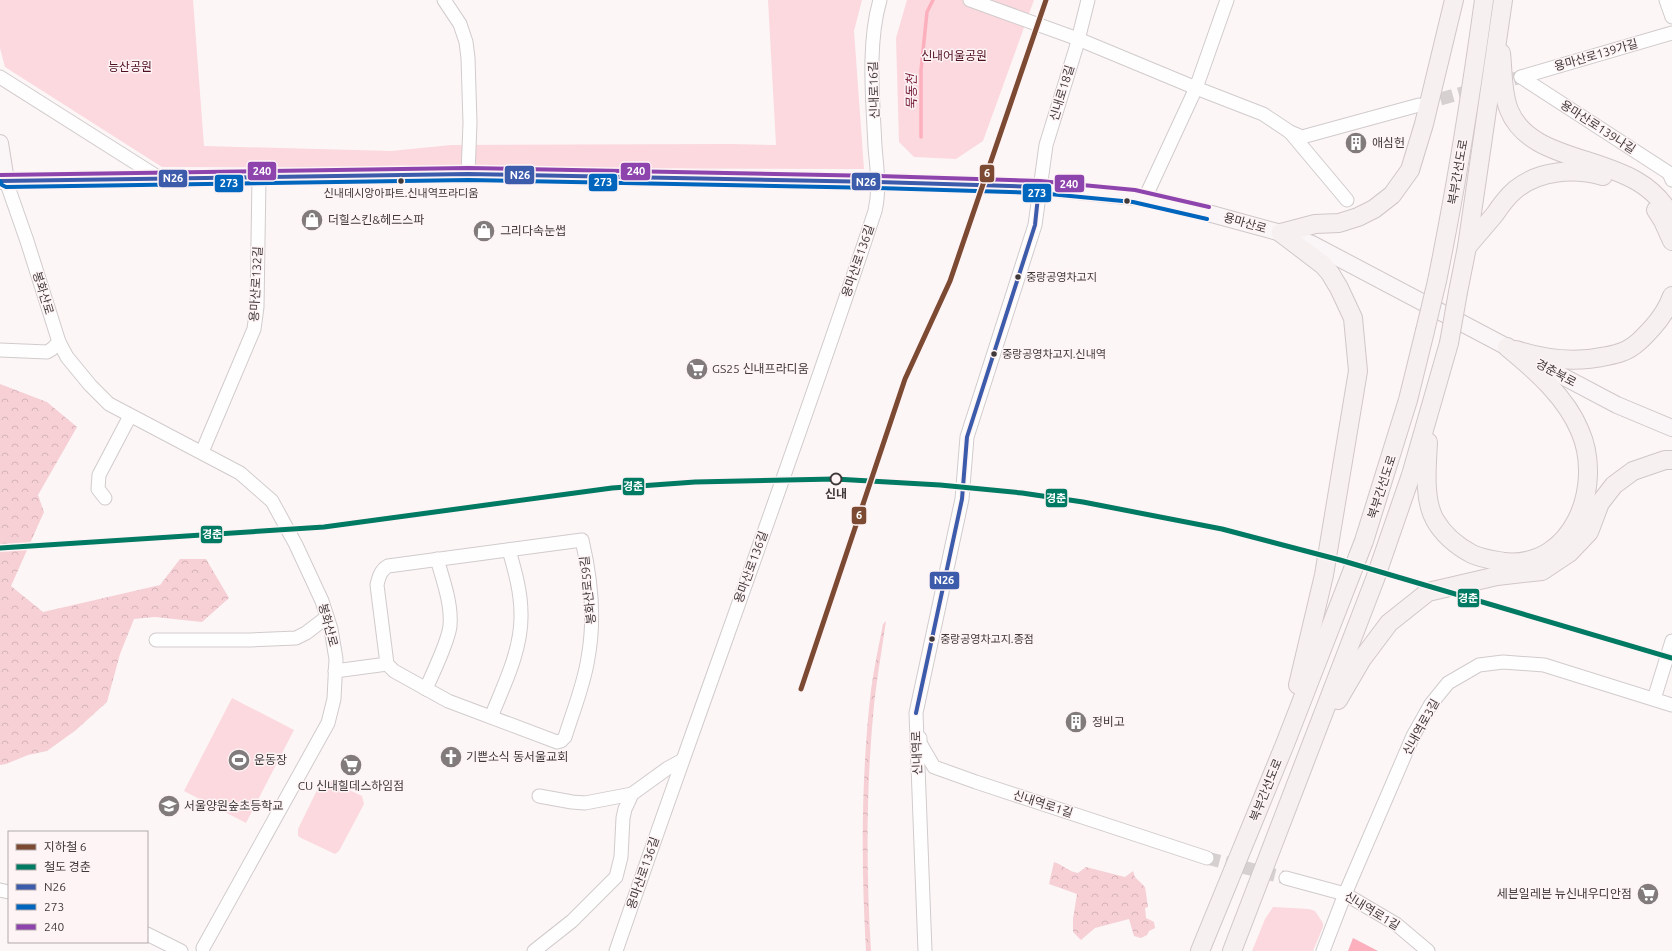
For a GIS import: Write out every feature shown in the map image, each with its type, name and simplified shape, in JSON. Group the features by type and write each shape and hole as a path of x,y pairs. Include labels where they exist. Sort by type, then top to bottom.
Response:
{"highway":[{"path":"1281,233 1315,224 1339,223 1358,218 1374,209 1392,195 1410,170 1424,124 1454,0"},
{"name":"북부간선도로","path":"1200,951 1285,744 1364,542 1386,475 1408,400 1437,281 1456,183 1484,0"},
{"name":"북부간선도로","path":"1232,951 1375,579 1411,475 1430,409 1448,343 1467,246 1503,0"},
{"path":"1498,31 1505,92 1509,110 1524,133 1544,145 1622,173 1645,186 1657,195 1665,205 1672,219"},
{"path":"1467,246 1515,190 1530,181 1546,175 1575,171 1591,172 1608,177 1644,197 1657,211 1672,241"},
{"path":"1281,233 1323,265 1339,288 1353,318 1358,371 1324,575 1285,744"},
{"path":"1507,347 1537,357 1568,360 1594,359 1622,352 1633,346 1658,322 1672,296"},
{"path":"1430,409 1427,482 1430,507 1434,519 1442,530 1459,545 1482,558 1517,563 1540,557 1549,552 1571,530 1580,516 1587,493 1586,452 1580,431 1574,419 1556,394 1530,366 1507,347"},
{"path":"1312,746 1362,659 1389,623 1422,596 1428,592 1497,576 1542,570 1569,553 1590,532 1600,504 1614,485 1633,471 1665,460 1672,460"}],"main road":[{"name":"봉화산로","path":"0,143 3,181"},
{"name":"용마산로","path":"3,181 468,174 878,182 1039,187 1145,198 1281,233 1316,246 1442,313"},
{"name":"경춘북로","path":"1442,313 1617,405 1672,428"}],"street":[{"path":"444,0 460,24 466,42 468,58 470,123 468,174"},
{"name":"신내로16길","path":"878,182 875,147 873,46 875,18 880,0"},
{"path":"970,0 1078,39 1263,114 1290,132 1302,137 1419,105"},
{"name":"신내로18길","path":"1039,187 1046,146 1088,0"},
{"path":"1145,198 1196,88 1227,0"},
{"path":"1666,0 1672,17"},
{"name":"용마산로139가길","path":"1521,77 1672,33"},
{"path":"0,77 161,179"},
{"name":"용마산로139나길","path":"1521,77 1671,175"},
{"path":"1290,132 1347,200"},
{"name":"용마산로132길","path":"202,452 254,329 257,303 259,178"},
{"name":"봉화산로","path":"3,181 28,241 59,342 67,357 90,385 109,404 202,452 240,474 272,501 296,545 331,629 336,659 334,699 328,723 231,895 205,947"},
{"name":"용마산로136길","path":"616,951 681,761 814,392 875,211 878,182"},
{"name":"신내역로","path":"924,951 916,713 962,499 967,437 1035,225 1039,187"},
{"path":"0,350 47,352 59,342"},
{"path":"105,498 98,489 99,475 130,416"},
{"name":"봉화산로59길","path":"582,540 590,589 592,631 588,659 562,741 557,742 448,701 394,671 387,664 377,585 378,576 383,569 388,566 510,550 582,540"},
{"path":"491,717 508,674 517,643 521,615 519,588 510,550"},
{"path":"426,689 441,654 450,626 449,605 438,559"},
{"path":"156,640 250,640 296,638 306,633 327,617"},
{"path":"1654,699 1672,641"},
{"name":"신내역로3길","path":"1323,951 1345,894 1413,736 1431,704 1448,683 1479,665 1503,662 1544,665 1672,705"},
{"path":"335,671 387,664"},
{"name":"신내역로1길","path":"916,713 920,742 934,767 1207,858"},
{"path":"540,796 585,803 632,794 668,768 681,761"},
{"path":"534,951 572,921 616,877 621,857 623,818 632,794"},
{"name":"신내역로1길","path":"1286,878 1345,894 1396,924 1428,951"},
{"path":"148,934 181,951"},
{"path":"188,951 195,946 205,947"}],"green space":[{"name":"능산공원","path":"0,0 193,0 204,146 391,151 451,145 776,145 768,0 862,0 854,31 864,169 162,167 5,67 0,48"},
{"name":"신내어울공원","path":"907,0 1034,0 983,141 956,159 914,157 899,142 896,38"},
{"path":"0,384 47,402 77,427 38,495 44,512 11,586 43,612 160,585 180,559 206,559 229,598 202,622 155,617 134,619 120,654 107,702 76,730 47,751 28,755 0,765"},
{"path":"886,621 874,705 869,766 868,890 871,951 866,951 863,886 865,755 872,681 883,624"},
{"name":"운동장","path":"232,698 294,730 246,823 184,791"},
{"path":"330,781 362,796 364,804 339,851 335,854 298,836 298,829 320,784"},
{"path":"1054,862 1078,873 1086,867 1125,877 1133,871 1135,877 1145,887 1148,907 1145,908 1146,918 1154,922 1155,928 1141,938 1134,936 1129,919 1095,928 1081,940 1073,932 1073,919 1077,894 1049,884"},
{"path":"1273,907 1309,909 1315,911 1323,923 1323,927 1313,951 1252,951 1265,919"}],"shaded area":[{"path":"1353,938 1378,951 1348,951"}],"waterway":[{"name":"묵동천","path":"921,137 921,70 927,12 933,0"}],"tunnel":[{"path":"1422,104 1521,77"},
{"path":"1207,858 1286,878"}],"metro line":[{"name":"6","path":"801,689 905,379 950,281 1046,0"}],"rail line":[{"name":"경춘","path":"0,548 324,527 612,488 695,482 835,479 940,485 1022,493 1083,502 1222,529 1340,560 1672,658"}],"transit line":[{"name":"240","path":"0,175 468,168 878,176 1040,181 1135,190 1209,207"},
{"name":"N26","path":"0,181 468,174 878,182 1039,187"},
{"name":"273","path":"0,181 2,185 6,187 468,180 878,188 1039,193 1133,202 1207,219"},
{"name":"N26","path":"916,713 962,499 967,437 1035,225 1039,187"}],"place":[{"name":"애심헌","path":"1356,143"},
{"name":"신내데시앙아파트.신내역프라디움","path":"401,181"},
{"name":"더힐스킨&헤드스파","path":"312,220"},
{"name":"그리다속눈썹","path":"484,231"},
{"name":"중랑공영차고지","path":"1018,277"},
{"name":"중랑공영차고지.신내역","path":"994,354"},
{"name":"GS25 신내프라디움","path":"697,369"},
{"name":"신내","path":"836,479"},
{"name":"중랑공영차고지.종점","path":"932,639"},
{"name":"정비고","path":"1076,722"},
{"name":"기쁜소식 동서울교회","path":"451,757"},
{"name":"운동장","path":"239,760"},
{"name":"CU 신내힐데스하임점","path":"351,765"},
{"name":"서울양원숲초등학교","path":"169,806"},
{"name":"세븐일레븐 뉴신내우디안점","path":"1648,894"}]}
